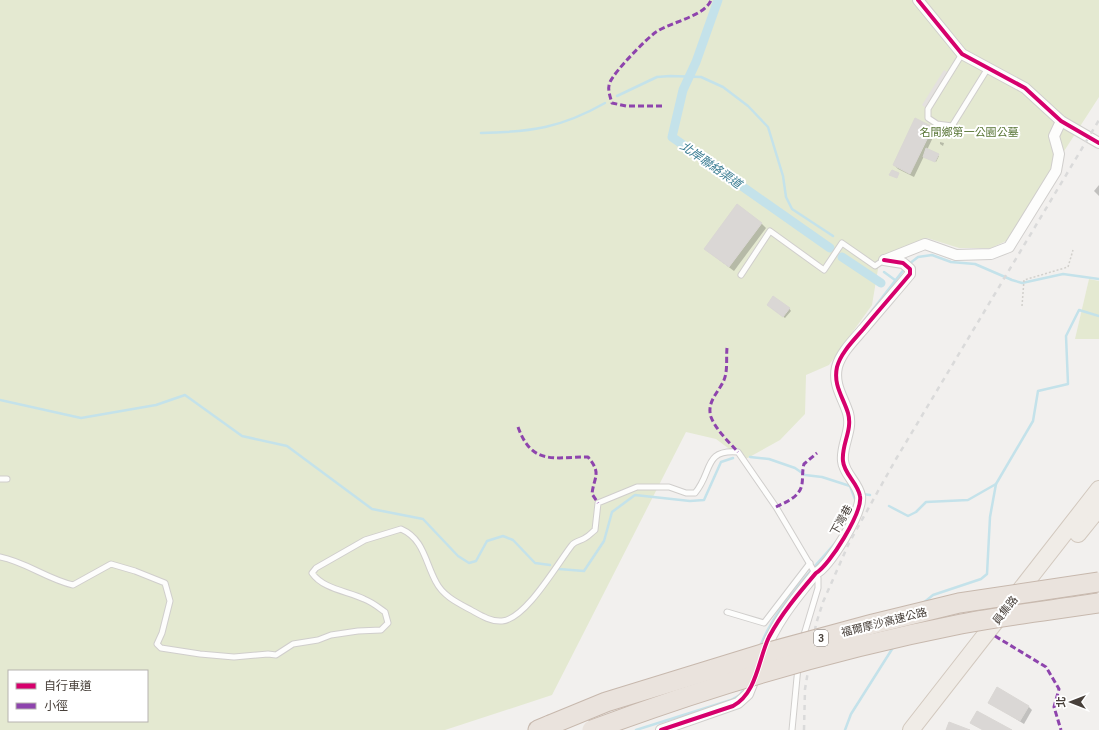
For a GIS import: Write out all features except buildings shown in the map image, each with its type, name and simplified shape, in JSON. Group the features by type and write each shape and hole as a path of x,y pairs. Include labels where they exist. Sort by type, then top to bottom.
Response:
{"highway":[{"name":"福爾摩沙高速公路","path":"544,728 606,702 762,654 873,624 959,604 1099,582"},
{"name":"福爾摩沙高速公路","path":"592,730 650,708 768,670 879,642 962,624 1099,603"}],"main road":[{"name":"員集路","path":"911,730 1099,489"},
{"name":"員集路","path":"923,730 995,636 1099,508"}],"street":[{"path":"918,0 962,54 1026,88 1061,121 1099,143"},
{"path":"884,260 925,244 956,255 991,254 1009,247 1056,171 1059,154 1054,136 1061,121"},
{"name":"下灣巷","path":"661,730 733,706 743,699 751,687 769,638 797,596 816,573 822,570 828,562 854,521 860,505 859,494 843,461 849,421 836,383 837,367 846,351 910,274 906,266 884,260"}],"lane":[{"path":"962,54 928,109 928,118 937,124 952,126 988,68"},
{"path":"740,275 770,231 824,270 842,243 875,266 884,260"},
{"path":"1,558 14,560 57,581 72,585 111,564 135,571 165,584 170,601 162,633 157,644 161,648 174,652 234,657 268,654 276,655 293,644 318,640 331,635 358,631 382,630 388,623 385,612 377,606 364,599 326,585 316,579 312,573 316,568 365,540 401,529 407,532 418,540 423,548 431,572 439,587 447,596 482,616 493,621 503,622 518,614 558,567 573,543 584,539 594,530 598,503 637,488 669,487 686,493 695,492 707,474 710,461 716,454 726,451 738,452 754,474 816,573 819,583 801,649"},
{"path":"0,479 8,479"},
{"path":"727,612 764,623 810,563"},
{"path":"792,730 799,656"}],"path":[{"path":"1022,306 1024,280 1068,267 1073,250"}],"green space":[{"name":"名間鄉第一公園公墓","path":"0,0 1099,0 1099,97 1006,241 991,248 959,248 927,238 880,257 872,305 829,365 806,375 805,414 780,440 744,460 716,439 686,432 552,695 445,730 0,730"},
{"path":"1089,279 1099,281 1099,339 1075,339"}],"shaded area":[{"path":"944,70 949,73 926,108 922,105"}],"waterway":[{"name":"北岸聯絡渠道","path":"718,0 696,62 683,90 672,137 830,248"},
{"path":"617,96 657,77 701,77 723,87 748,106 768,127 783,176 786,197 792,209 833,236"},
{"path":"481,133 531,130 545,127 574,118 605,103"},
{"path":"909,264 918,257 932,255 951,262 975,264 1022,283 1063,274 1099,279"},
{"name":"北岸聯絡渠道","path":"842,257 881,283"},
{"path":"868,316 905,268"},
{"path":"884,272 895,280"},
{"path":"922,604 933,595 981,579 987,574 990,517 996,484 1033,421 1038,391 1068,384 1066,336 1079,310 1099,316"},
{"path":"0,400 81,418 156,405 185,395 242,436 287,446 372,509 423,519 458,556 469,563 476,561 487,541 503,536 513,540 535,563 550,565"},
{"path":"750,457 769,459 795,468 805,475 822,477 850,486"},
{"path":"559,569 584,571 604,541 612,512 635,495 690,501 704,500 721,462 733,458"},
{"path":"848,481 855,499"},
{"path":"889,506 908,516 916,512 926,502 968,500 996,484"},
{"path":"862,494 870,495"},
{"path":"760,647 774,618 804,579 836,542"},
{"path":"845,730 851,714 894,646"},
{"path":"636,730 731,700 740,695 745,686"}],"railway":[{"path":"804,730 805,689 816,624 823,602 849,543 896,459 1099,120"}],"marked path":[{"path":"662,106 626,106 612,103 609,90 610,82 624,63 651,36 662,28 695,15 708,6 711,0"},
{"path":"727,348 724,380 714,397 710,407 710,412 716,427 738,452"},
{"path":"518,427 530,448 537,454 555,458 588,457 596,471 592,494 598,503"},
{"path":"776,507 796,496 801,489 804,464 817,453"},
{"path":"995,636 1046,667 1059,689 1054,707 1061,730"}],"cycle path":[{"path":"918,0 962,54 1025,88 1061,121 1099,143"},
{"path":"661,730 733,706 741,700 752,685 765,646 779,620 803,588 829,560 851,526 860,504 860,496 859,491 846,470 843,461 849,419 837,385 836,373 839,361 845,351 910,274 910,269 903,263 884,260"}]}
